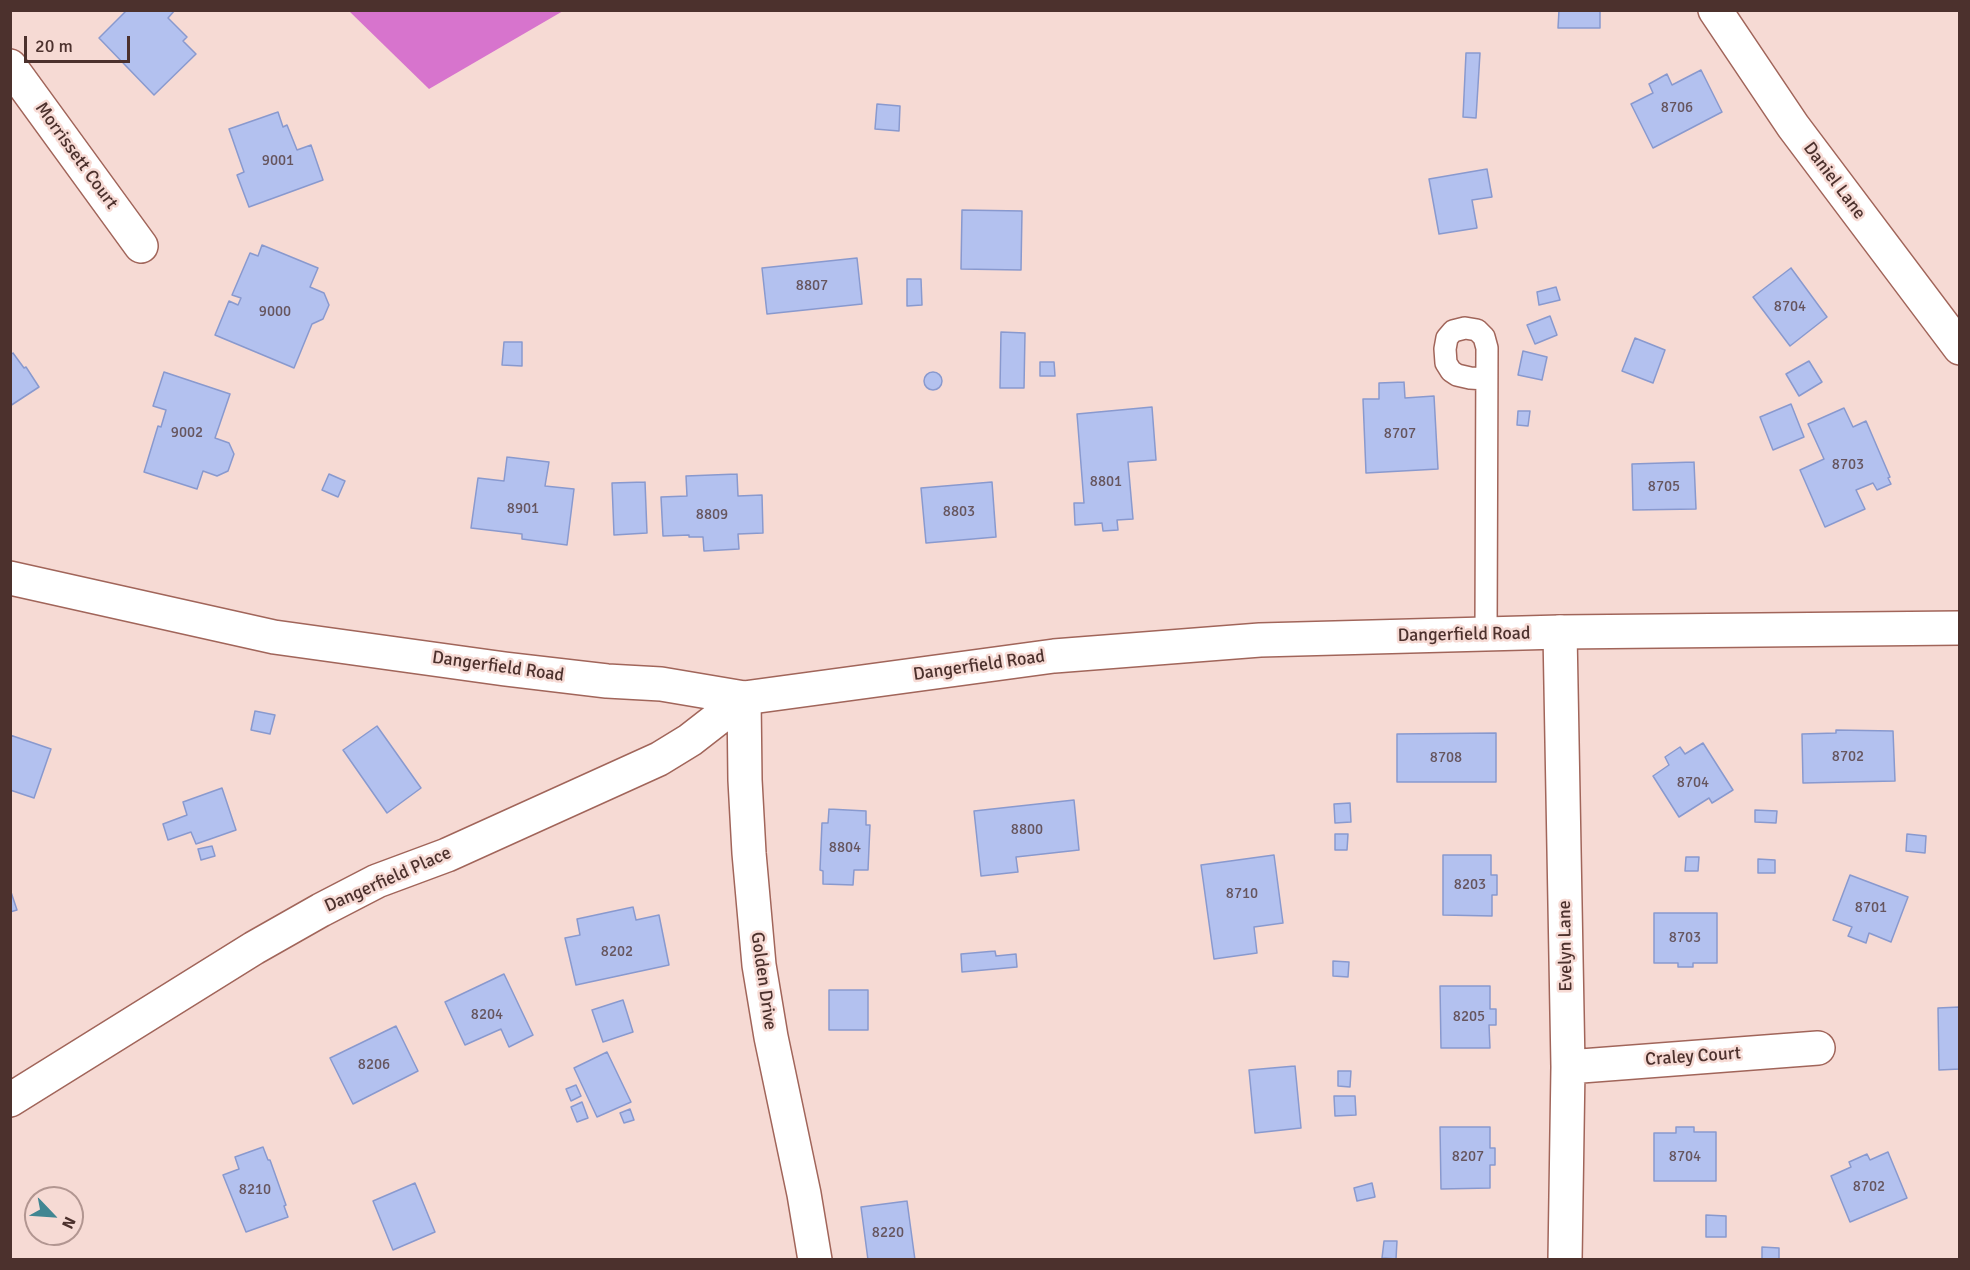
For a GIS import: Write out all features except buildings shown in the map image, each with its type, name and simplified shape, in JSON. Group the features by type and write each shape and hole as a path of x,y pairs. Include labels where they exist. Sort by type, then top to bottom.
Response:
{"street":[{"name":"Daniel Lane","path":"1715,10 1793,126 1959,348"},
{"name":"Morrissett Court","path":"10,66 141,246"},
{"name":"Dangerfield Road","path":"10,578 274,637 562,676 661,684 744,698 1065,655 1260,640 1560,632 1959,628"},
{"name":"Evelyn Lane","path":"1560,632 1568,1067 1564,1260"},
{"name":"Dangerfield Place","path":"10,1100 254,948 321,910 377,881 447,855 659,759 690,740 744,698"},
{"name":"Golden Drive","path":"744,698 747,832 759,965 815,1260"},
{"name":"Craley Court","path":"1568,1067 1818,1048"}],"lane":[{"path":"1486,379 1486,634"}],"shaded area":[{"path":"349,11 563,11 429,89"}]}
